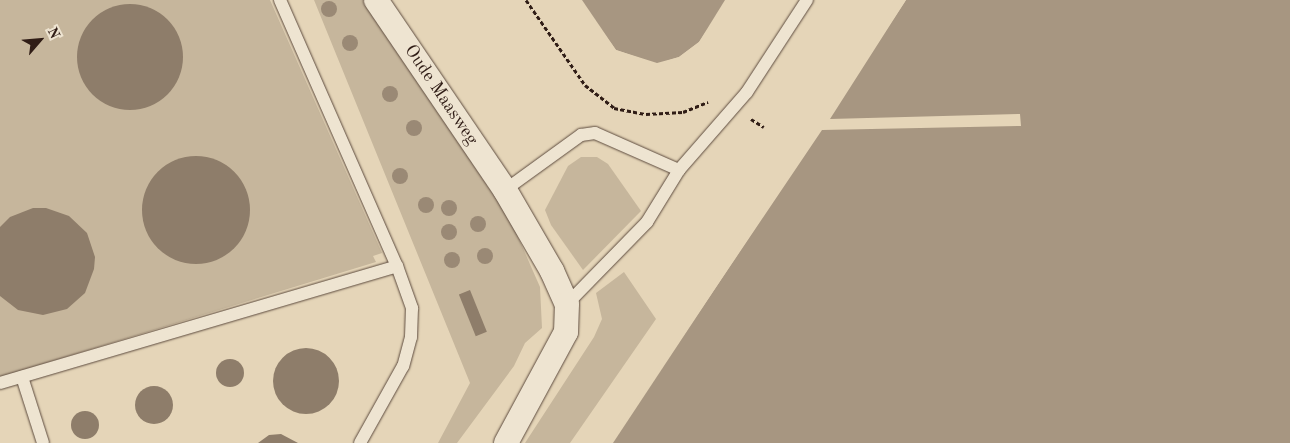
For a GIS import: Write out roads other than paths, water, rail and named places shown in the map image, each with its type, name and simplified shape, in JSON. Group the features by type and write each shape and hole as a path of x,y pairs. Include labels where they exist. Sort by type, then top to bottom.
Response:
{"street":[{"name":"Oude Maasweg","path":"376,0 505,190 552,271 567,304"},
{"path":"506,443 563,338 567,304"}],"lane":[{"path":"280,0 397,266 412,308 411,337 403,366 360,443"},
{"path":"567,304 647,222 679,170 746,92 807,0"},
{"path":"505,190 581,135 595,133 679,170"},
{"path":"0,383 397,266"},
{"path":"22,377 43,443"}]}
